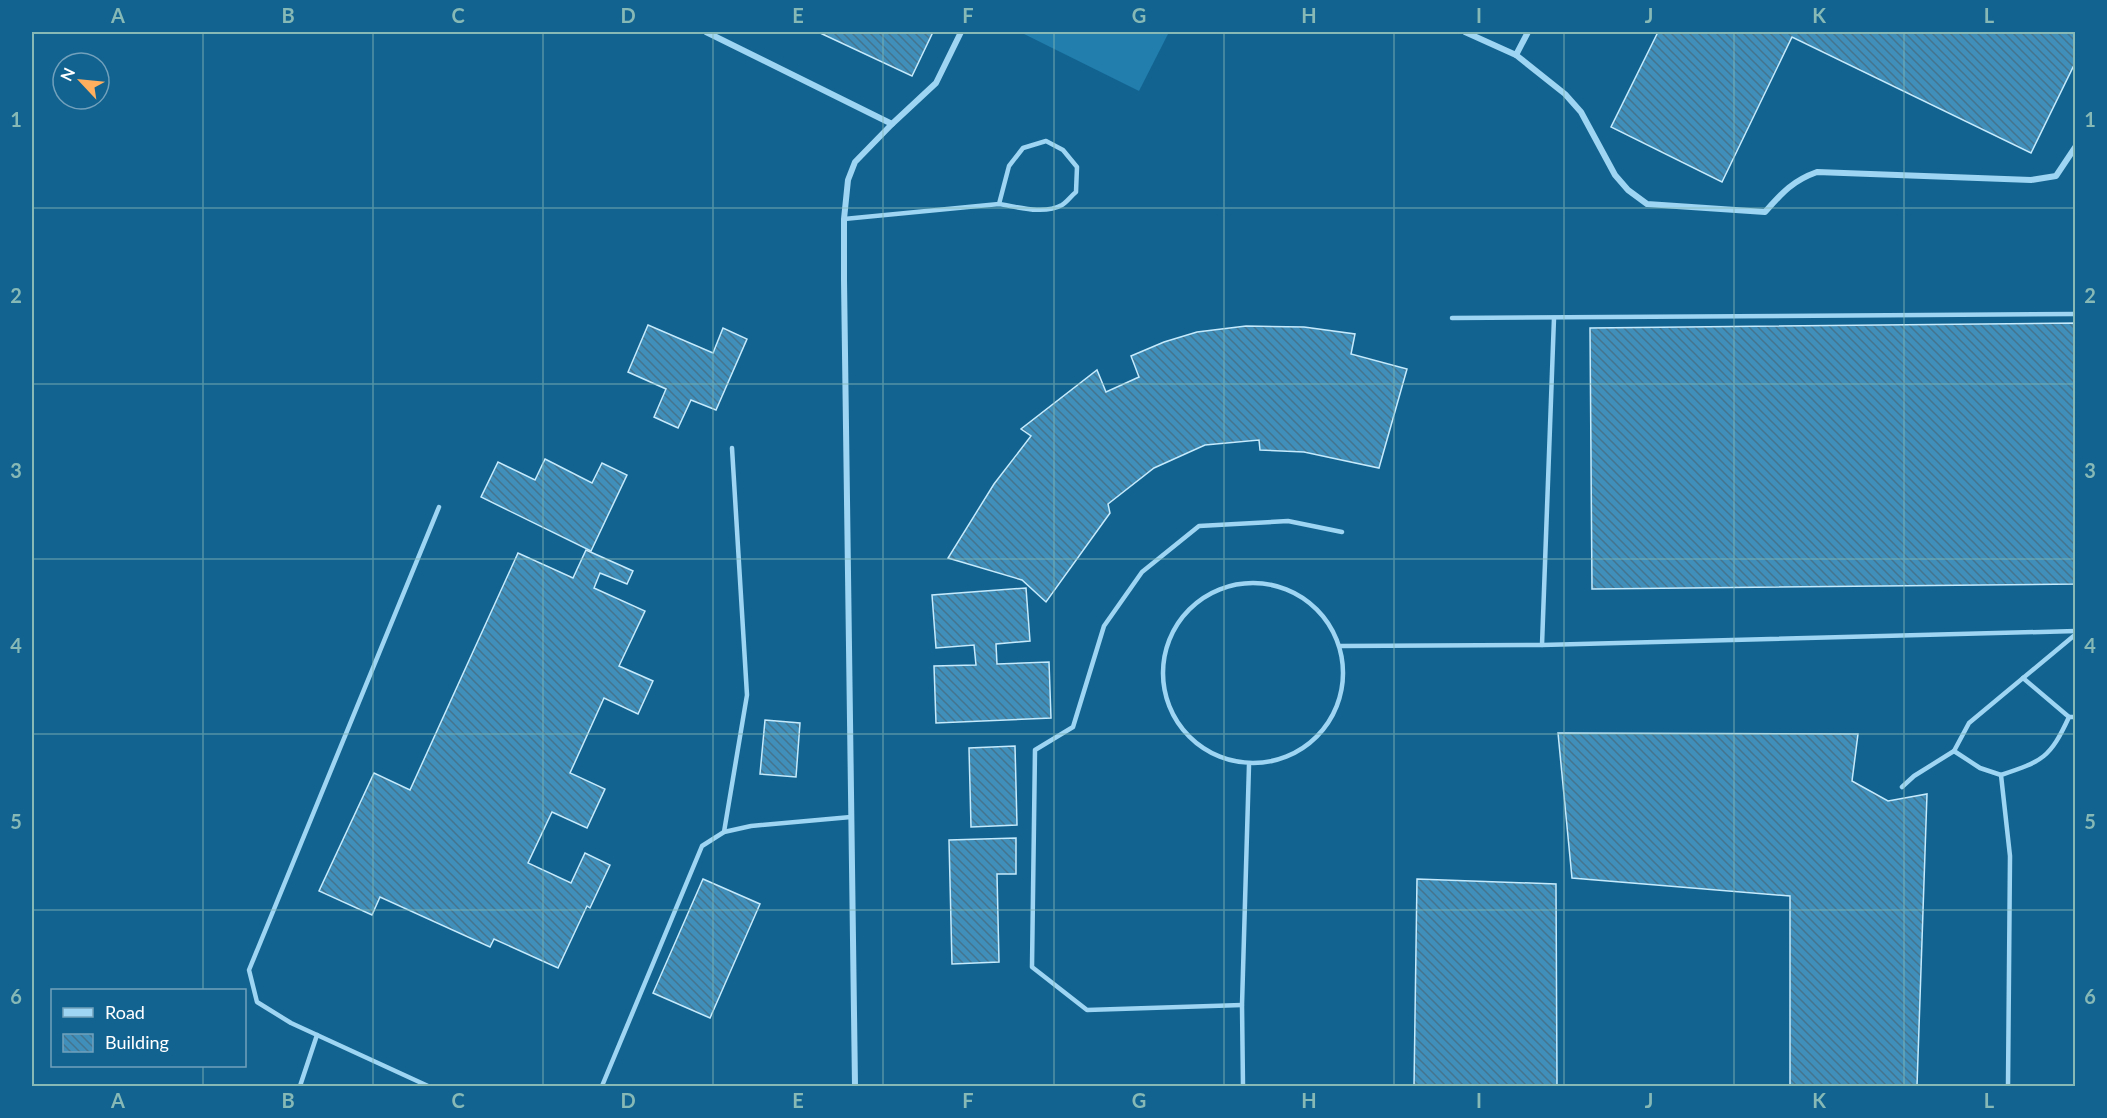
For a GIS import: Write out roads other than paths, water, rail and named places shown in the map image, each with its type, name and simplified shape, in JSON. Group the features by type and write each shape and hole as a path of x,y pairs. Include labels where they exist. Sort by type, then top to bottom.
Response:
{"street":[{"path":"706,32 891,124"},
{"path":"855,1086 844,219 848,180 855,162 891,124 936,83 961,32"},
{"path":"1465,32 1516,56 1565,94 1581,112 1615,175 1628,190 1647,204 1765,212 1784,190 1799,178 1817,172 2031,180 2056,176 2076,146"},
{"path":"1516,56 1528,32"}],"lane":[{"path":"844,219 999,204 1049,210 1062,205 1076,192 1077,167 1063,150 1046,141 1023,148 1009,166 999,204"},
{"path":"1452,318 2076,314"},
{"path":"1542,645 1554,318"},
{"path":"724,832 747,695 732,448"},
{"path":"428,1086 291,1023 257,1002 249,970 440,507"},
{"path":"1242,1005 1087,1010 1032,967 1035,750 1073,727 1104,626 1142,572 1199,526 1288,521 1342,532"},
{"path":"1243,583 1274,584 1302,597 1325,618 1340,646 1344,674 1338,703 1325,729 1295,753 1278,761 1249,765 1196,745 1177,724 1165,697 1162,666 1170,636 1188,610 1213,592 1243,583"},
{"path":"1340,646 1542,645 2076,633"},
{"path":"1902,787 1914,776 1954,751 1969,723 2076,633"},
{"path":"2023,678 2069,717 2076,717"},
{"path":"1954,751 1980,768 2001,775 2036,764 2057,744 2069,717"},
{"path":"1244,1086 1242,1005 1249,765"},
{"path":"2001,775 2010,856 2008,1086"},
{"path":"602,1086 702,846 724,832 751,826 851,817"},
{"path":"300,1086 317,1035"}]}
